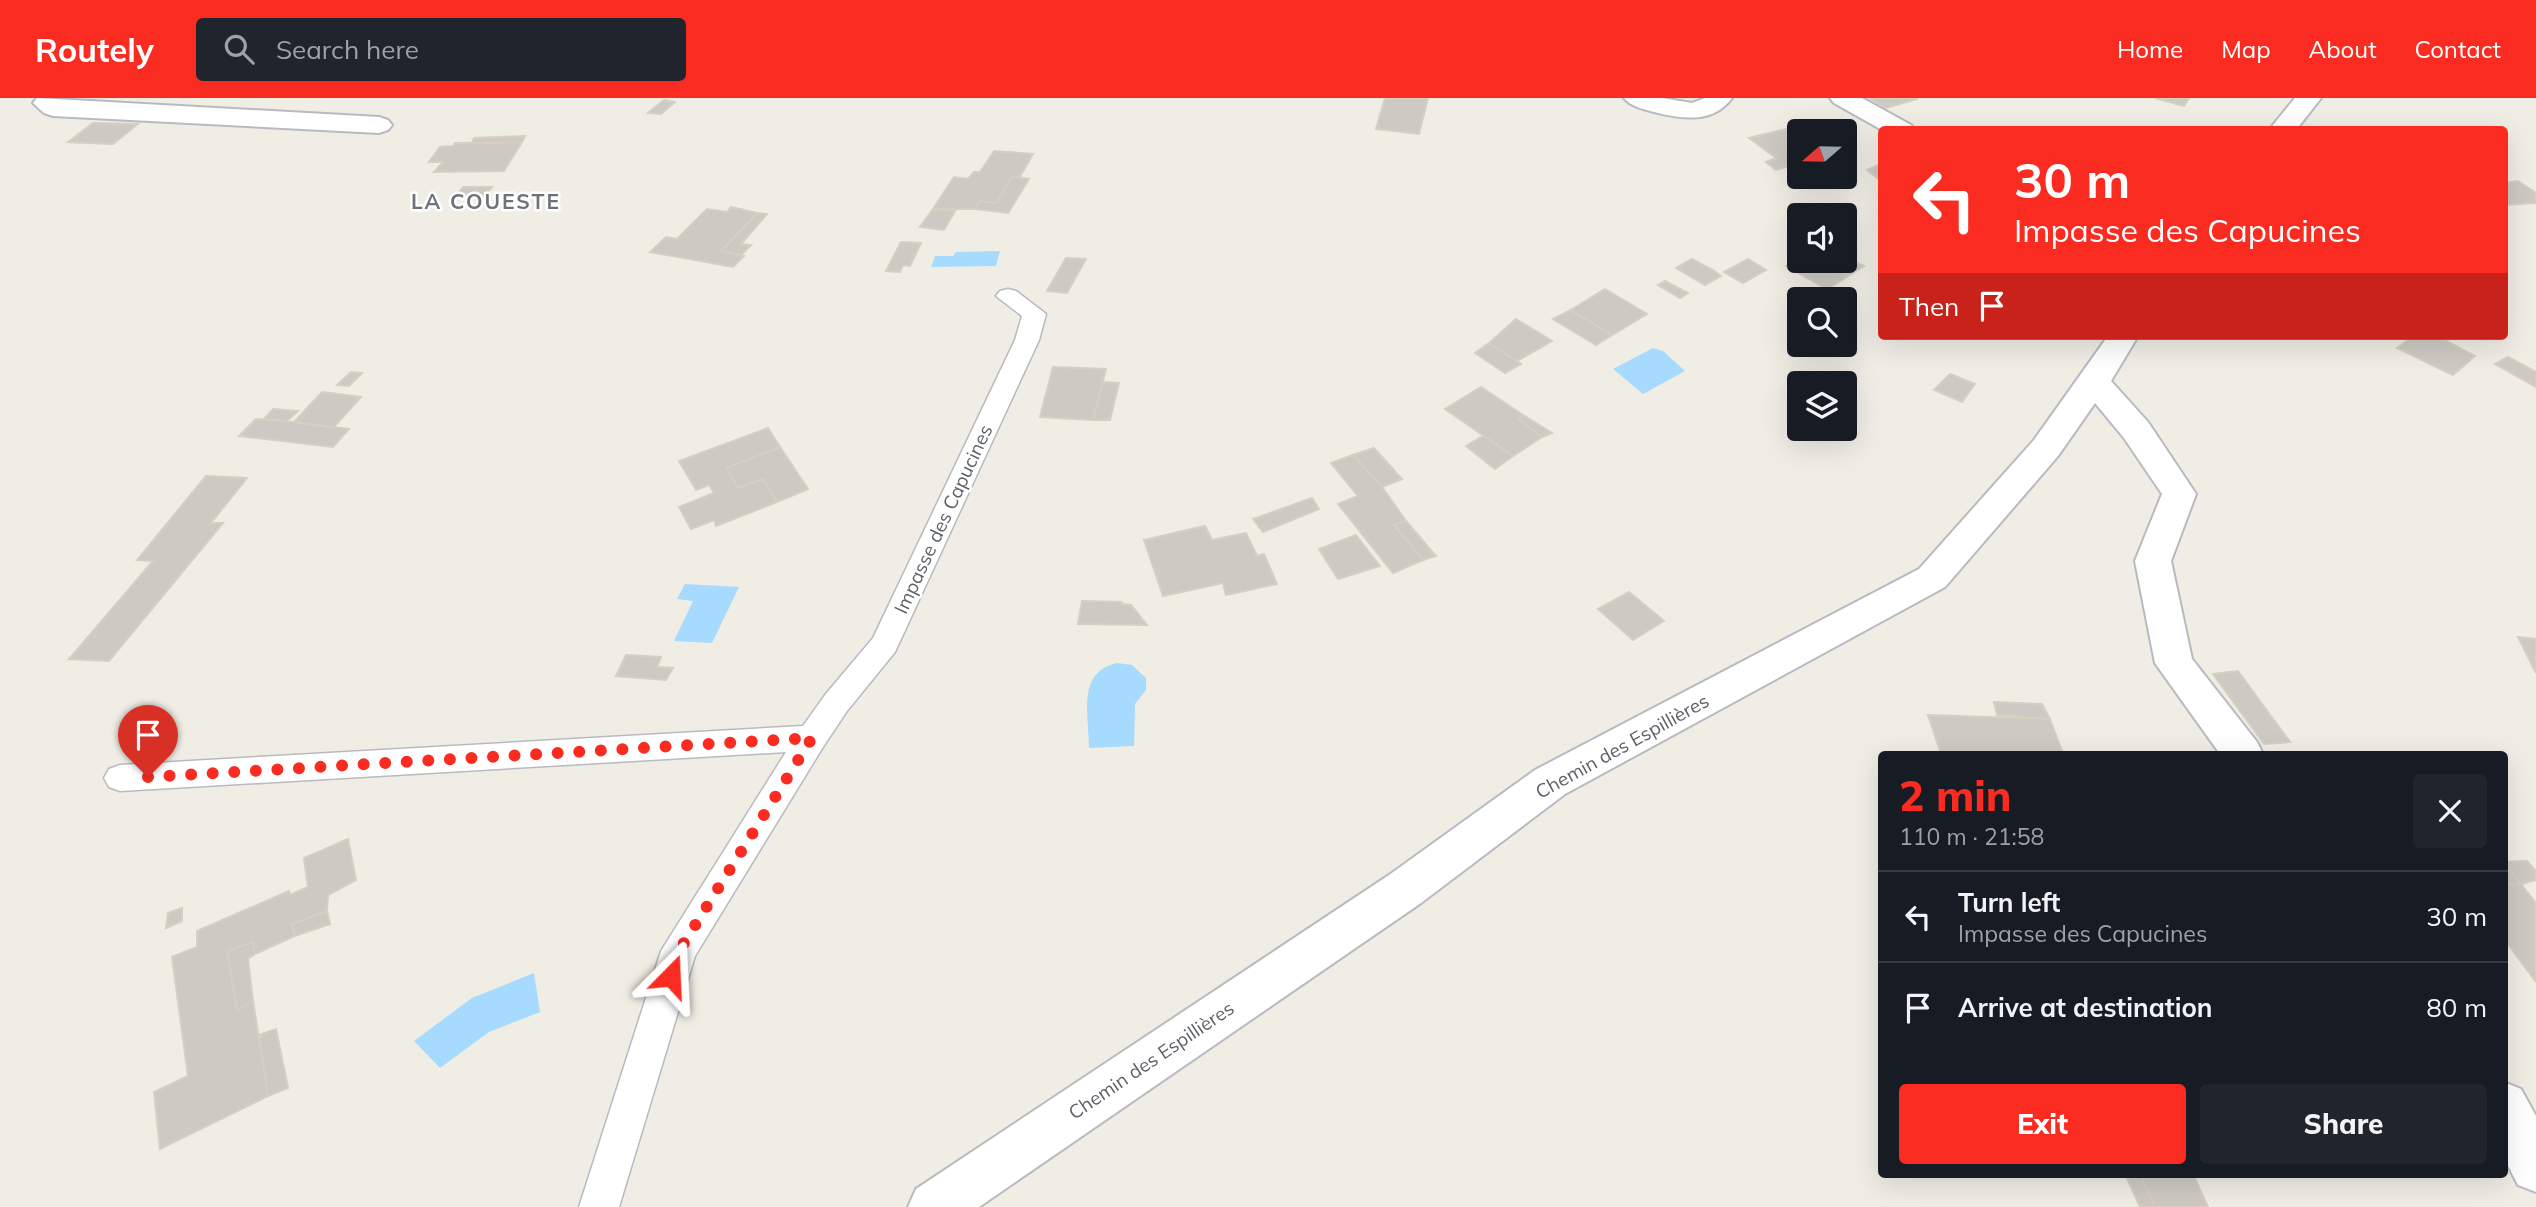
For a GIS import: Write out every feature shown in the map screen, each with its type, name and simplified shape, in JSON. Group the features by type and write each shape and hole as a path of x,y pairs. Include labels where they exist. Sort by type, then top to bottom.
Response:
{"street":[{"path":"51,98 46,103 53,108 379,125"},
{"path":"1637,98 1664,106 1699,111 1714,105 1719,98"},
{"path":"1843,98 1895,126"},
{"path":"2285,126 2308,98"},
{"name":"Chemin des Espillières","path":"934,1207 1405,889 1550,782 1932,578 2046,448 2120,340"},
{"path":"2094,382 2136,430 2179,494 2153,561 2174,663 2241,751"},
{"path":"2508,1114 2536,1167"}],"lane":[{"name":"Impasse des Capucines","path":"599,1207 679,951 812,738 836,703 885,644 1027,340 1034,314 1008,296"},
{"path":"120,778 812,738"}],"water":[{"path":"1000,251 996,266 931,267 935,256 953,256 956,252"},
{"path":"1653,348 1663,351 1685,371 1643,394 1613,369"},
{"path":"685,584 739,587 712,643 674,641 693,601 677,599"},
{"path":"1117,663 1132,665 1146,678 1146,690 1135,704 1134,746 1089,748 1087,709 1090,685 1104,668"},
{"path":"534,973 540,1012 489,1032 440,1068 414,1041 472,998"}],"building":[{"path":"1385,98 1428,98 1419,134 1376,129"},
{"path":"1869,98 1916,98 1917,99 1886,108"},
{"path":"2155,98 2189,98 2184,106"},
{"path":"664,100 675,102 661,114 648,113"},
{"path":"93,123 138,124 113,144 68,142"},
{"path":"1787,130 1787,167 1776,170 1766,162 1776,158 1749,138"},
{"path":"525,136 522,142 472,143 474,138"},
{"path":"522,142 504,171 434,172 443,162 429,162 440,147 453,146 455,143"},
{"path":"994,151 1033,154 1020,177 1012,176 997,203 979,201 975,209 933,209 954,177 968,179 974,172 980,172"},
{"path":"1878,165 1878,179 1867,170"},
{"path":"1012,176 1029,179 1008,213 975,209 979,201 997,203"},
{"path":"2518,181 2536,193 2536,203 2508,205 2508,182"},
{"path":"463,187 492,187 484,197 456,196"},
{"path":"731,207 758,213 721,251 744,256 733,267 650,252 666,237 677,239 707,209 727,212"},
{"path":"933,209 955,211 944,230 920,227"},
{"path":"758,213 767,214 741,244 751,245 741,255 721,251"},
{"path":"901,242 921,243 910,266 903,265 900,272 886,271"},
{"path":"1066,258 1086,259 1067,293 1047,291"},
{"path":"1692,259 1721,276 1705,285 1676,268"},
{"path":"1748,259 1766,270 1743,283 1724,272"},
{"path":"1798,273 1853,273 1830,287 1823,287"},
{"path":"1665,281 1688,293 1680,298 1658,285"},
{"path":"1605,289 1647,314 1612,335 1571,310"},
{"path":"1571,310 1612,335 1596,345 1553,319"},
{"path":"1516,319 1552,341 1517,361 1489,343"},
{"path":"2408,340 2447,340 2475,356 2453,375 2397,348"},
{"path":"1489,343 1521,364 1505,373 1475,353"},
{"path":"2508,357 2536,372 2536,387 2495,364"},
{"path":"1053,367 1106,369 1093,420 1040,417"},
{"path":"351,372 362,373 349,386 337,385"},
{"path":"1950,374 1975,384 1962,402 1934,390"},
{"path":"1103,382 1119,383 1110,420 1093,420"},
{"path":"1481,387 1523,415 1518,419 1542,437 1513,456 1445,409"},
{"path":"322,392 361,397 333,428 294,422"},
{"path":"273,409 298,411 287,421 264,419"},
{"path":"1523,415 1552,433 1542,437 1518,419"},
{"path":"256,419 349,429 333,447 239,436"},
{"path":"768,428 780,447 726,468 738,488 763,479 777,502 716,526 714,520 691,529 679,507 714,493 709,485 696,490 679,461"},
{"path":"1483,436 1513,456 1495,469 1466,446"},
{"path":"780,447 808,489 777,502 763,479 738,488 726,468"},
{"path":"1374,448 1402,479 1382,487 1353,455"},
{"path":"1353,455 1382,487 1406,521 1394,525 1423,560 1393,573 1338,504 1358,496 1331,463"},
{"path":"206,476 247,478 211,523 223,523 109,661 69,659 153,561 137,560"},
{"path":"1312,498 1319,509 1263,532 1253,519"},
{"path":"1406,521 1436,556 1423,560 1394,525"},
{"path":"1205,526 1212,540 1246,533 1257,556 1264,554 1277,584 1226,595 1223,583 1163,596 1144,540"},
{"path":"1356,535 1380,566 1338,579 1319,549"},
{"path":"1629,592 1664,621 1633,640 1598,609"},
{"path":"1082,601 1122,602 1131,605 1147,625 1078,624"},
{"path":"2518,637 2536,639 2536,673"},
{"path":"626,655 661,657 657,667 673,668 666,680 616,676"},
{"path":"2238,671 2290,742 2264,744 2213,674"},
{"path":"1994,702 2042,704 2050,719 1997,715"},
{"path":"1928,715 2050,719 2062,751 1940,751"},
{"path":"348,839 356,880 328,895 327,911 292,924 295,936 255,954 253,942 227,951 237,1010 253,1001 268,1096 160,1149 154,1092 188,1076 172,957 197,947 197,931 289,891 290,895 308,887 304,858"},
{"path":"2527,861 2536,871 2536,880 2521,884 2508,867 2508,862"},
{"path":"2508,868 2521,884 2508,885"},
{"path":"2521,884 2536,903 2536,982 2508,944 2508,885"},
{"path":"182,908 182,921 166,928 168,913"},
{"path":"327,911 330,924 295,936 292,924"},
{"path":"253,942 255,954 248,959 253,1001 237,1010 227,951"},
{"path":"276,1029 288,1088 268,1096 259,1035"},
{"path":"2127,1178 2142,1178 2155,1207 2140,1207"},
{"path":"2142,1178 2195,1178 2208,1207 2155,1207"}],"district":[{"name":"LA COUESTE","path":"486,202"}],"route":[{"path":"148,777 812,738 679,951 671,976"}]}
